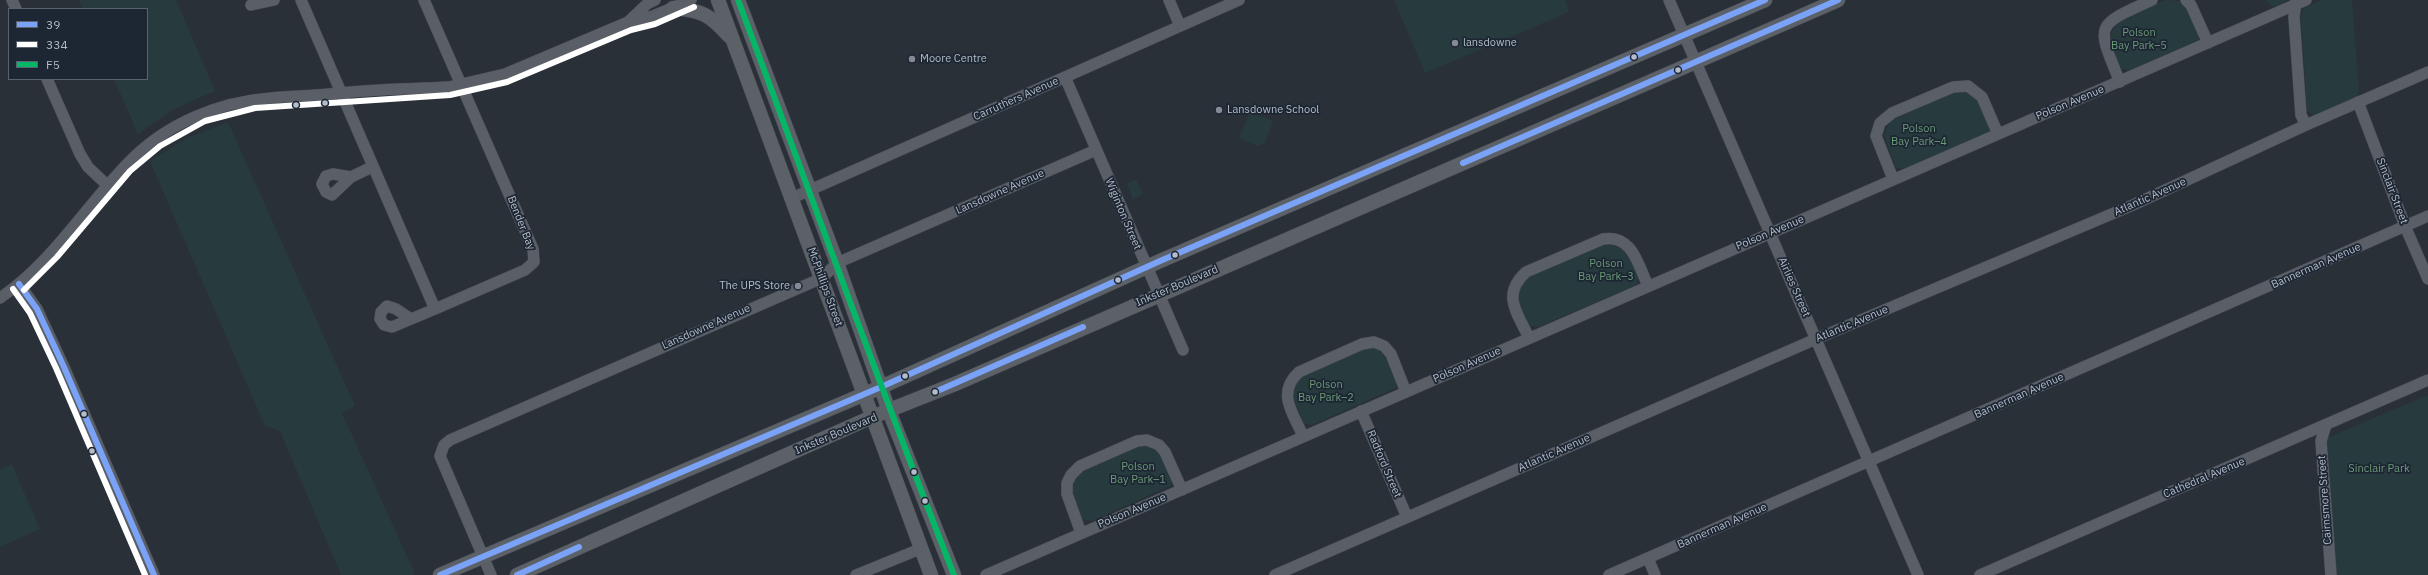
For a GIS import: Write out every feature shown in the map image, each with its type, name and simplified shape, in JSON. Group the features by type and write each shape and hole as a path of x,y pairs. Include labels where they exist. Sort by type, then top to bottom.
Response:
{"main road":[{"name":"McPhillips Street","path":"718,0 822,278 920,549 931,575"},
{"name":"McPhillips Street","path":"738,0 837,263 889,411 954,575"},
{"path":"440,575 484,558 881,387 1147,267 1765,0"},
{"name":"Inkster Boulevard","path":"517,575 872,417 889,411 1838,0"},
{"path":"673,8 703,13 716,22 734,42"}],"street":[{"path":"251,5 274,0"},
{"path":"301,0 372,167 435,309"},
{"name":"Bender Bay","path":"411,319 525,270 534,262 534,249 424,0"},
{"path":"628,22 647,4 655,0"},
{"path":"0,298 18,284 65,237 107,185 141,150 164,132 190,119 227,105 270,98 341,92 449,87 505,74 628,22 653,16 691,0"},
{"path":"1169,0 1180,26"},
{"name":"Carruthers Avenue","path":"792,198 1239,0"},
{"name":"Airlies Street","path":"1669,0 1870,461 1918,575"},
{"path":"2120,82 2103,42 2105,29 2115,16 2152,0"},
{"path":"2186,0 2191,5 2208,43"},
{"name":"Polson Avenue","path":"986,575 1893,179 2120,82 2295,2 2306,0"},
{"path":"2295,2 2301,115 2306,125"},
{"name":"Atlantic Avenue","path":"1278,574 1816,339 2134,205 2306,125 2428,72"},
{"name":"Wiginton Street","path":"1065,77 1183,350"},
{"path":"47,80 80,154 88,167 107,185"},
{"path":"1893,179 1876,136 1880,123 1892,113 1953,87 1968,86 1982,97 1998,134"},
{"name":"Sinclair Street","path":"2358,102 2405,226 2428,279"},
{"name":"Lansdowne Avenue","path":"491,575 440,456 444,444 450,440 765,301 822,278 837,263 1096,150"},
{"path":"351,177 372,167"},
{"name":"Bannerman Avenue","path":"1609,575 2428,216"},
{"path":"1529,338 1512,298 1512,290 1516,281 1533,269 1603,238 1614,237 1630,246 1648,286"},
{"path":"18,284 37,309 57,351 154,575"},
{"path":"1303,436 1287,398 1287,389 1290,380 1299,372 1355,348 1374,342 1384,346 1391,354 1406,392"},
{"name":"Cathedral Avenue","path":"1980,575 2428,380"},
{"name":"Radford Street","path":"1362,411 1407,517"},
{"name":"Cairnsmore Street","path":"2326,425 2321,441 2331,575"},
{"path":"1081,533 1067,494 1067,483 1071,475 1080,466 1137,441 1148,440 1159,445 1165,452 1182,490"},
{"path":"856,575 920,549"},
{"path":"1648,558 1655,575"}],"green space":[{"path":"79,0 176,0 215,91 172,110 138,134 114,80 148,80 148,8 83,8"},
{"name":"lansdowne","path":"1394,0 1565,0 1569,12 1425,73"},
{"name":"Polson Bay Park–5","path":"2166,0 2180,2 2189,9 2197,25 2199,36 2198,40 2130,71 2122,69 2116,59 2111,41 2112,32 2117,24 2135,12"},
{"path":"2266,0 2288,0 2274,8"},
{"path":"2322,0 2352,0 2359,93 2355,99 2314,115 2307,111 2301,16 2304,8"},
{"name":"Polson Bay Park–4","path":"1965,91 1977,98 1990,126 1989,132 1905,169 1895,167 1884,135 1890,121 1952,93"},
{"path":"1250,112 1273,121 1265,143 1258,146 1239,138"},
{"path":"228,122 355,406 342,413 415,574 341,575 280,431 265,426 150,161 185,139"},
{"path":"1136,179 1143,194 1133,199 1127,184"},
{"name":"Polson Bay Park–3","path":"1614,243 1627,250 1639,278 1636,285 1538,327 1528,325 1520,308 1518,296 1518,290 1523,279 1601,244"},
{"name":"Polson Bay Park–2","path":"1373,347 1383,354 1391,364 1396,376 1396,388 1312,425 1303,423 1291,392 1298,377 1360,349"},
{"name":"Sinclair Park","path":"2428,395 2428,575 2336,575 2327,438"},
{"name":"Polson Bay Park–1","path":"1140,445 1153,449 1161,457 1172,481 1170,486 1092,521 1082,519 1073,496 1073,485 1078,473"},
{"path":"12,464 40,529 0,547 0,469"}],"transit line":[{"name":"F5","path":"738,0 926,504 954,575"},
{"name":"39","path":"440,575 881,387 1160,261 1765,0"},
{"name":"39","path":"1463,163 1838,0"},
{"name":"334","path":"24,290 57,257 130,171 160,146 205,121 255,108 450,95 507,82 631,30 655,24 694,7"},
{"name":"39","path":"19,284 37,309 63,365 154,575"},
{"name":"334","path":"13,289 30,313 56,368 145,575"},
{"name":"39","path":"935,392 1083,327"},
{"name":"39","path":"517,575 579,547"}],"place":[{"name":"lansdowne","path":"1455,43"},
{"name":"Moore Centre","path":"912,59"},
{"name":"Lansdowne School","path":"1219,110"},
{"name":"The UPS Store","path":"798,286"}]}
